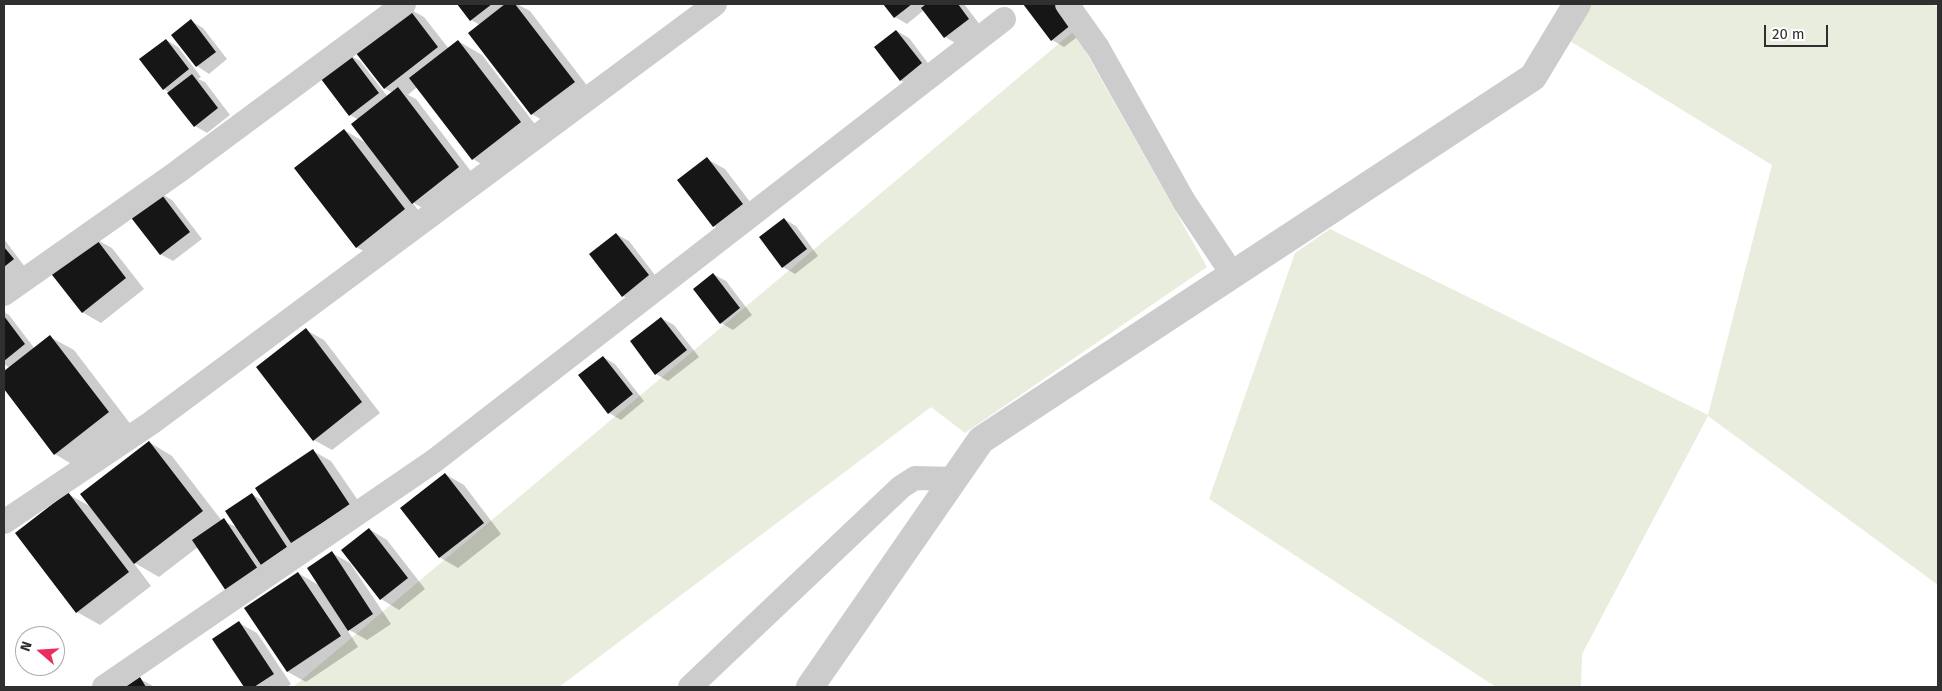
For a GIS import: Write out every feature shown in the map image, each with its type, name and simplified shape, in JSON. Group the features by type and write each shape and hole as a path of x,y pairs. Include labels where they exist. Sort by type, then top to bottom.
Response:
{"street":[{"path":"4,294 176,173 404,4"},
{"path":"4,522 150,423 715,4"},
{"path":"1067,4 1098,48 1185,204 1233,275"},
{"path":"810,687 981,440 1533,77 1577,4"},
{"path":"104,687 434,461 1004,19"},
{"path":"690,687 901,487 915,478 955,478"}],"green space":[{"path":"1587,4 1931,4 1938,7 1938,585 1708,416 1582,654 1581,687 1496,687 1209,499 1295,253 1330,229 1708,415 1772,165 1565,38"},
{"path":"1074,31 1207,267 965,433 931,407 559,687 293,687"}],"building":[{"path":"457,4 492,4 470,21"},
{"path":"505,4 515,4 575,82 531,115 468,33"},
{"path":"883,4 912,4 894,18"},
{"path":"926,4 958,4 969,19 944,38 921,8"},
{"path":"1023,4 1057,4 1072,24 1051,41"},
{"path":"406,5 438,47 384,89 352,48"},
{"path":"191,19 216,52 196,67 171,35"},
{"path":"896,30 922,63 900,81 874,47"},
{"path":"166,39 189,69 163,90 139,59"},
{"path":"458,40 521,122 472,160 409,78"},
{"path":"348,52 379,93 349,116 318,75"},
{"path":"192,74 218,108 194,127 167,93"},
{"path":"398,87 459,167 412,204 351,124"},
{"path":"344,129 405,209 356,248 294,168"},
{"path":"707,157 743,204 713,227 677,180"},
{"path":"159,191 190,232 160,255 129,215"},
{"path":"784,218 807,249 782,268 759,237"},
{"path":"616,233 649,275 622,297 589,254"},
{"path":"94,236 126,278 82,313 49,271"},
{"path":"4,247 14,259 4,267"},
{"path":"713,273 740,308 720,324 693,289"},
{"path":"4,316 25,344 4,361"},
{"path":"661,317 687,350 655,375 630,341"},
{"path":"306,328 362,402 313,441 256,367"},
{"path":"50,335 109,412 54,455 4,389 4,371"},
{"path":"603,356 633,394 608,414 578,375"},
{"path":"149,441 203,511 134,564 80,494"},
{"path":"313,449 350,505 291,543 255,488"},
{"path":"445,473 484,523 439,558 400,508"},
{"path":"68,492 129,572 76,613 15,533"},
{"path":"252,493 287,547 261,565 225,511"},
{"path":"224,518 258,569 226,591 192,540"},
{"path":"369,528 408,578 380,600 341,550"},
{"path":"332,551 373,614 348,631 307,568"},
{"path":"298,572 341,636 287,672 244,608"},
{"path":"239,621 274,674 254,687 244,687 212,639"},
{"path":"140,677 146,687 125,687"}]}
